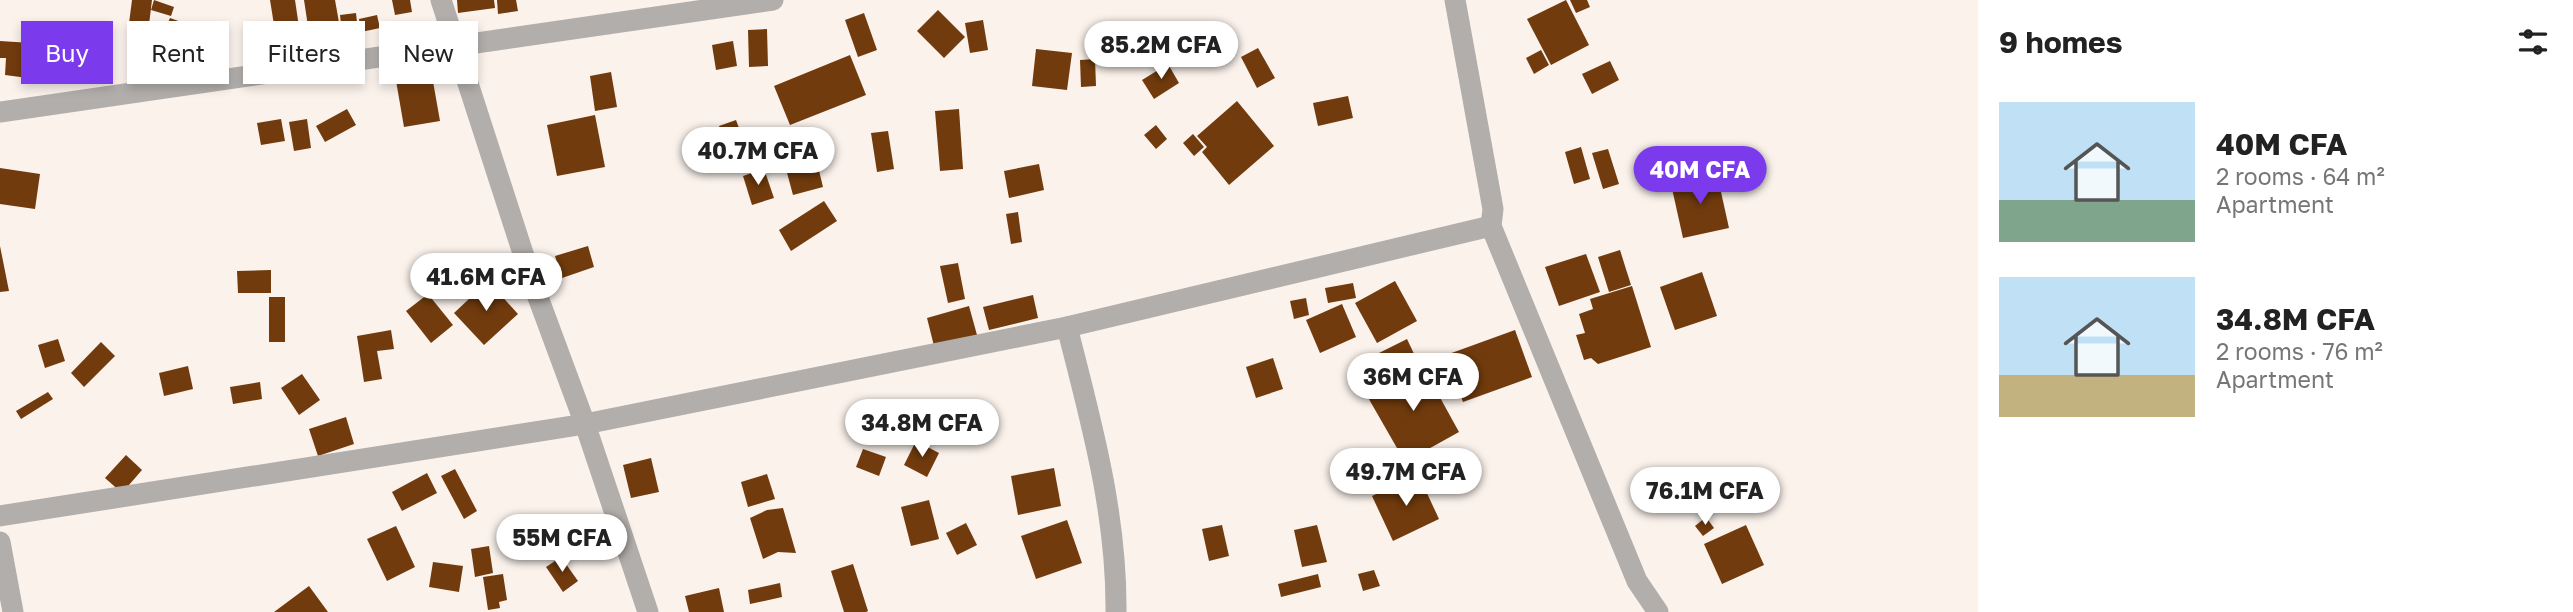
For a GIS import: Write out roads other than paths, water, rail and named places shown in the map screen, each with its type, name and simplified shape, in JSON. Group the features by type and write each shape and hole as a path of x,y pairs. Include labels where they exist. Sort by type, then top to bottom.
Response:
{"street":[{"path":"441,0 448,21"},
{"path":"478,44 773,0"},
{"path":"1455,0 1493,209 1491,226 1637,581 1658,612"},
{"path":"0,112 379,58"},
{"path":"468,84 532,281 585,424 648,612"},
{"path":"0,516 585,424 1068,327 1491,226"},
{"path":"1068,327 1103,470 1115,555 1116,612"},
{"path":"0,542 13,612"}]}
